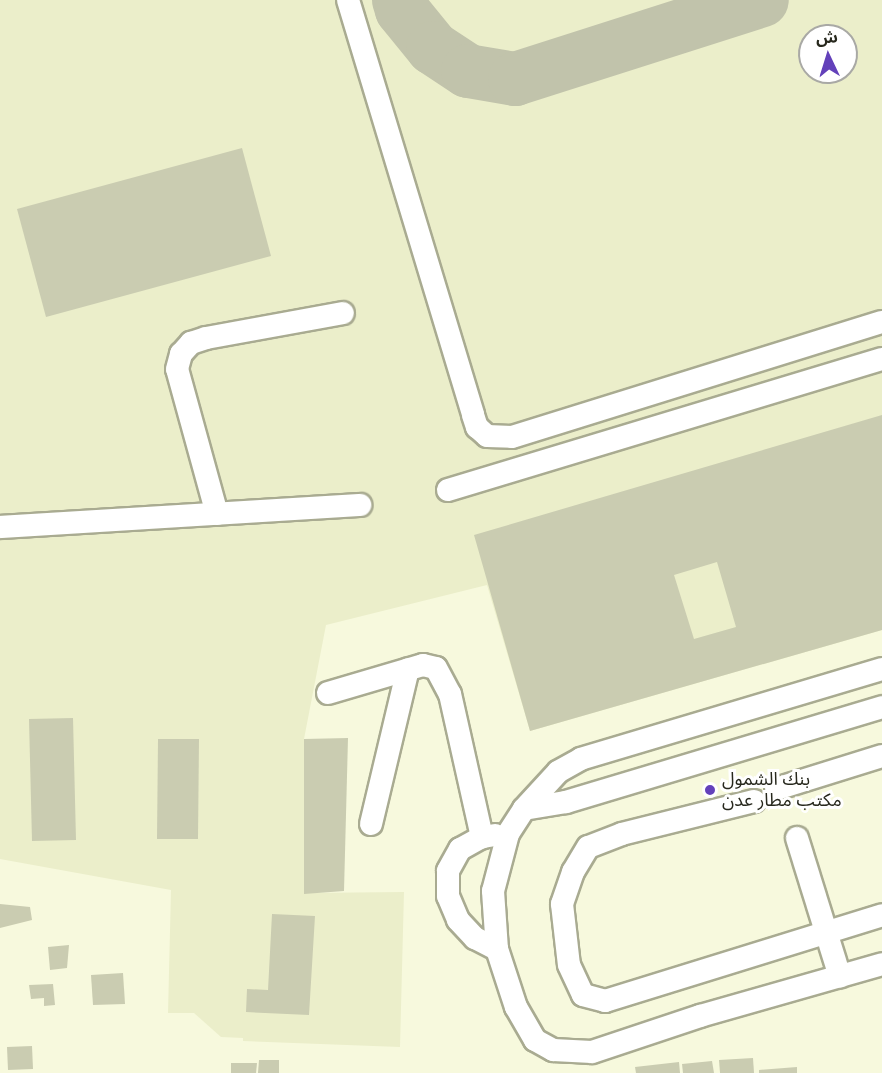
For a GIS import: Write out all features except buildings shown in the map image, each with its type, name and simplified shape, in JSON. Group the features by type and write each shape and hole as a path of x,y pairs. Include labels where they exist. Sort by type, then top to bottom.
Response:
{"lane":[{"path":"348,0 477,427 487,436 500,439 548,426 882,322"},
{"path":"217,514 177,369 181,354 191,344 206,338 343,313"},
{"path":"448,490 882,359"},
{"path":"548,426 557,457"},
{"path":"0,527 360,505"},
{"path":"328,693 423,665 436,668 445,679 482,837"},
{"path":"371,824 408,669"},
{"path":"882,669 581,759 558,772 524,809 508,834 493,891 498,949 516,1007 535,1040 553,1050 574,1054 592,1052 700,1016 882,964"},
{"path":"757,707 768,742"},
{"path":"524,809 566,802 882,707"},
{"path":"776,789 882,756"},
{"path":"754,801 622,834 588,847 573,872 562,904 569,965 578,990 589,999 605,1001 882,915"},
{"path":"498,949 475,938 458,920 448,896 447,871 460,849 482,837 508,834"},
{"path":"797,838 840,977"}],"shaded area":[{"path":"0,0 882,0 882,630 530,731 487,585 326,625 304,739 304,893 404,892 400,1047 243,1041 243,1038 221,1037 194,1013 168,1013 171,890 0,859"}],"taxiway":[{"path":"399,0 402,10 433,48 468,71 515,79 762,0"}],"place":[{"name":"بنك الشمول مكتب مطار عدن","path":"710,790"}]}
